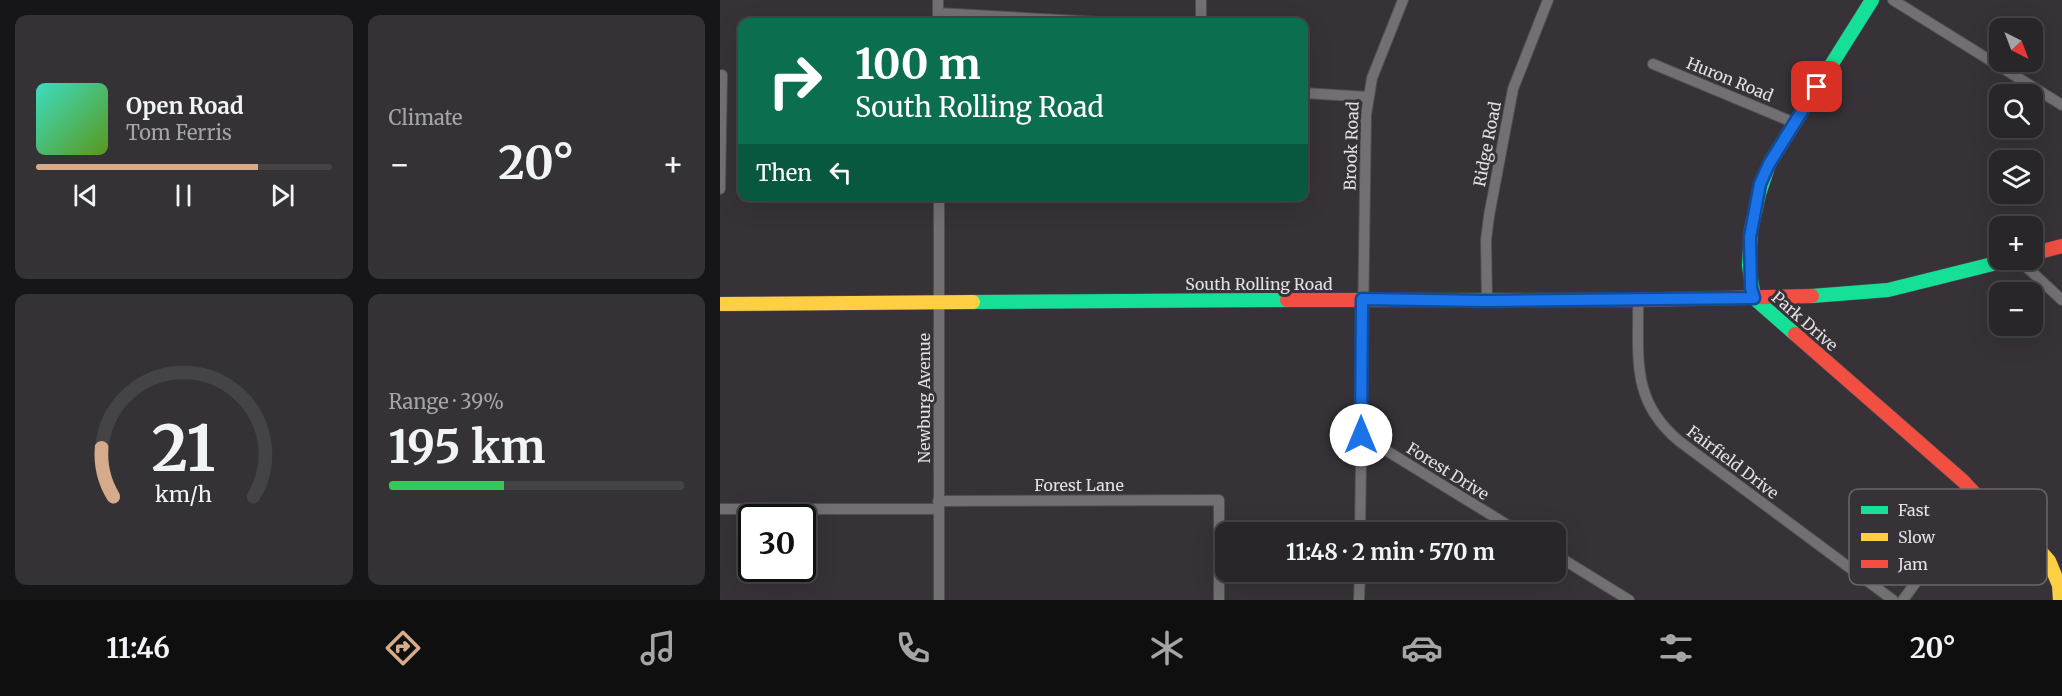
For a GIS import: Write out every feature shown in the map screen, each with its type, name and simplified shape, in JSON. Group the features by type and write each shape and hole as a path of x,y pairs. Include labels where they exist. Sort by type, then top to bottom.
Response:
{"main road":[{"name":"Park Drive","path":"1872,0 1769,164 1760,184 1750,237 1751,288 1754,298 1971,489"},
{"path":"2043,251 2062,246"},
{"name":"South Rolling Road","path":"720,304 1362,299 1638,300 1856,295 1888,290 1989,265"},
{"name":"Park Drive","path":"2047,555 2059,566 2060,600"}],"street":[{"path":"938,0 938,18"},
{"path":"1201,0 1201,18"},
{"name":"Brook Road","path":"1360,522 1362,299 1368,97 1380,55 1403,0"},
{"name":"Ridge Road","path":"1487,301 1486,240 1513,90 1548,0"},
{"path":"1893,0 2062,105"},
{"name":"Huron Road","path":"1653,64 1795,123"},
{"path":"720,189 722,75"},
{"path":"1308,93 1368,97"},
{"name":"Newburg Avenue","path":"939,201 939,600"},
{"path":"2030,270 2062,300"},
{"name":"Fairfield Drive","path":"1638,300 1639,371 1642,388 1656,419 1679,441 1849,567"},
{"name":"Forest Drive","path":"1361,435 1503,522"},
{"name":"Forest Lane","path":"720,509 1219,500 1219,600"},
{"path":"1566,561 1629,600"},
{"path":"1359,600 1360,582"},
{"name":"Fairfield Drive","path":"1873,585 1893,600"},
{"path":"1903,600 1914,585"}],"traffic: fast":[{"path":"1795,334 1754,298 1749,266 1751,230 1759,194 1769,164 1872,0"},
{"path":"1812,296 1888,290 1989,265"},
{"path":"973,302 1287,300"}],"traffic: slow":[{"path":"720,304 973,302"},
{"path":"2047,559 2059,585 2060,600"}],"traffic: jam":[{"path":"2043,251 2062,246"},
{"path":"1287,300 1638,300 1812,296"},
{"path":"1795,334 1970,489"}],"route":[{"path":"1361,435 1362,299 1487,301 1754,298 1751,288 1750,237 1760,184 1769,164 1817,87"}]}
